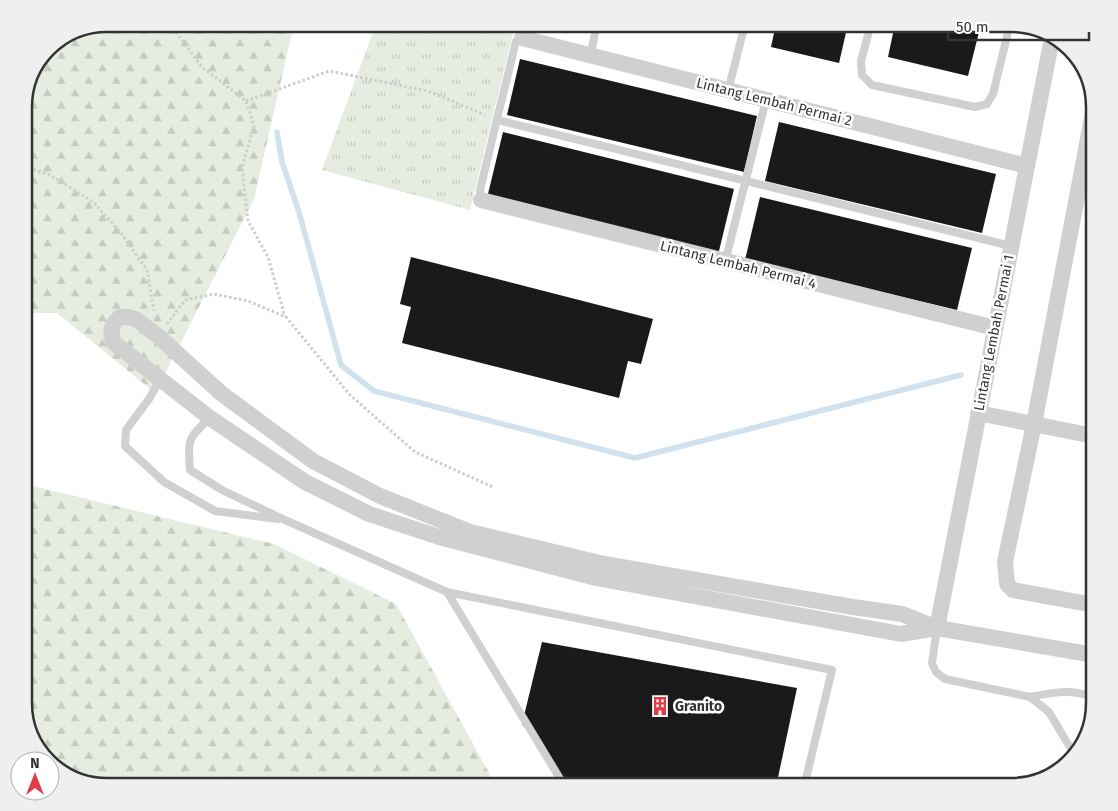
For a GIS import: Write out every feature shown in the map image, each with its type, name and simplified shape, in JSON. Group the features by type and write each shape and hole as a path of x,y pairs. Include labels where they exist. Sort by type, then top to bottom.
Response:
{"street":[{"name":"Lintang Lembah Permai 2","path":"522,38 590,57 1027,166"},
{"name":"Lintang Lembah Permai 1","path":"937,628 1051,44"},
{"path":"1086,168 1005,562 1007,584 1013,590 1086,604"},
{"name":"Lintang Lembah Permai 4","path":"481,200 995,328"},
{"path":"937,628 901,634 596,578 439,537 369,514 305,482 210,418 114,343 110,334 112,324 120,317 129,316 137,320 158,336 222,394 313,461 380,496 470,532 604,564 902,614 937,628 1086,654"},
{"path":"978,413 1086,434"}],"lane":[{"path":"590,57 595,33"},
{"path":"728,90 742,33"},
{"path":"869,33 861,61 862,75 872,85 975,107 988,104 993,94 1008,33"},
{"path":"481,200 480,190 516,41 522,38"},
{"path":"725,262 766,100"},
{"path":"497,120 1011,246"},
{"path":"161,378 126,430 125,446 164,482 215,511 285,520"},
{"path":"210,418 196,430 188,444 190,470 222,490 285,520 447,592 832,670 806,778"},
{"path":"447,592 560,778"},
{"path":"937,628 932,663 936,672 945,679 1030,697 1058,691 1086,694"},
{"path":"1030,697 1049,712 1070,748"}],"path":[{"path":"177,33 202,67 246,102 254,126 242,167 248,222 268,257 286,317 350,395 415,452 493,487"},
{"path":"246,102 329,71 428,91 497,120"},
{"path":"33,169 50,175 93,202 121,233 147,270 158,336"},
{"path":"158,336 185,300 214,294 248,301 286,317"}],"green space":[{"path":"97,33 292,33 254,199 155,393 57,313 33,313 33,102 40,74 48,62 70,42 83,36"},
{"path":"373,33 513,33 470,210 322,170"},
{"path":"447,33 475,33 472,42"},
{"path":"33,486 274,544 396,604 491,778 107,778 83,775 60,762 60,751 50,751 40,737 35,723 33,709"}],"building":[{"path":"774,33 846,33 839,63 771,47"},
{"path":"893,33 979,33 968,76 888,57"},
{"path":"520,59 757,116 744,172 507,115"},
{"path":"779,122 996,174 982,233 765,181"},
{"path":"503,132 734,189 718,255 487,198"},
{"path":"760,197 972,248 957,310 745,260"},
{"path":"411,257 653,319 641,364 628,361 619,398 402,343 411,307 400,304"},
{"name":"Granito","path":"542,642 797,688 778,778 564,778 522,724"}],"waterway":[{"path":"277,132 282,162 299,212 341,365 374,391 635,458 961,375"}],"place":[{"name":"Granito","path":"660,706"}]}
